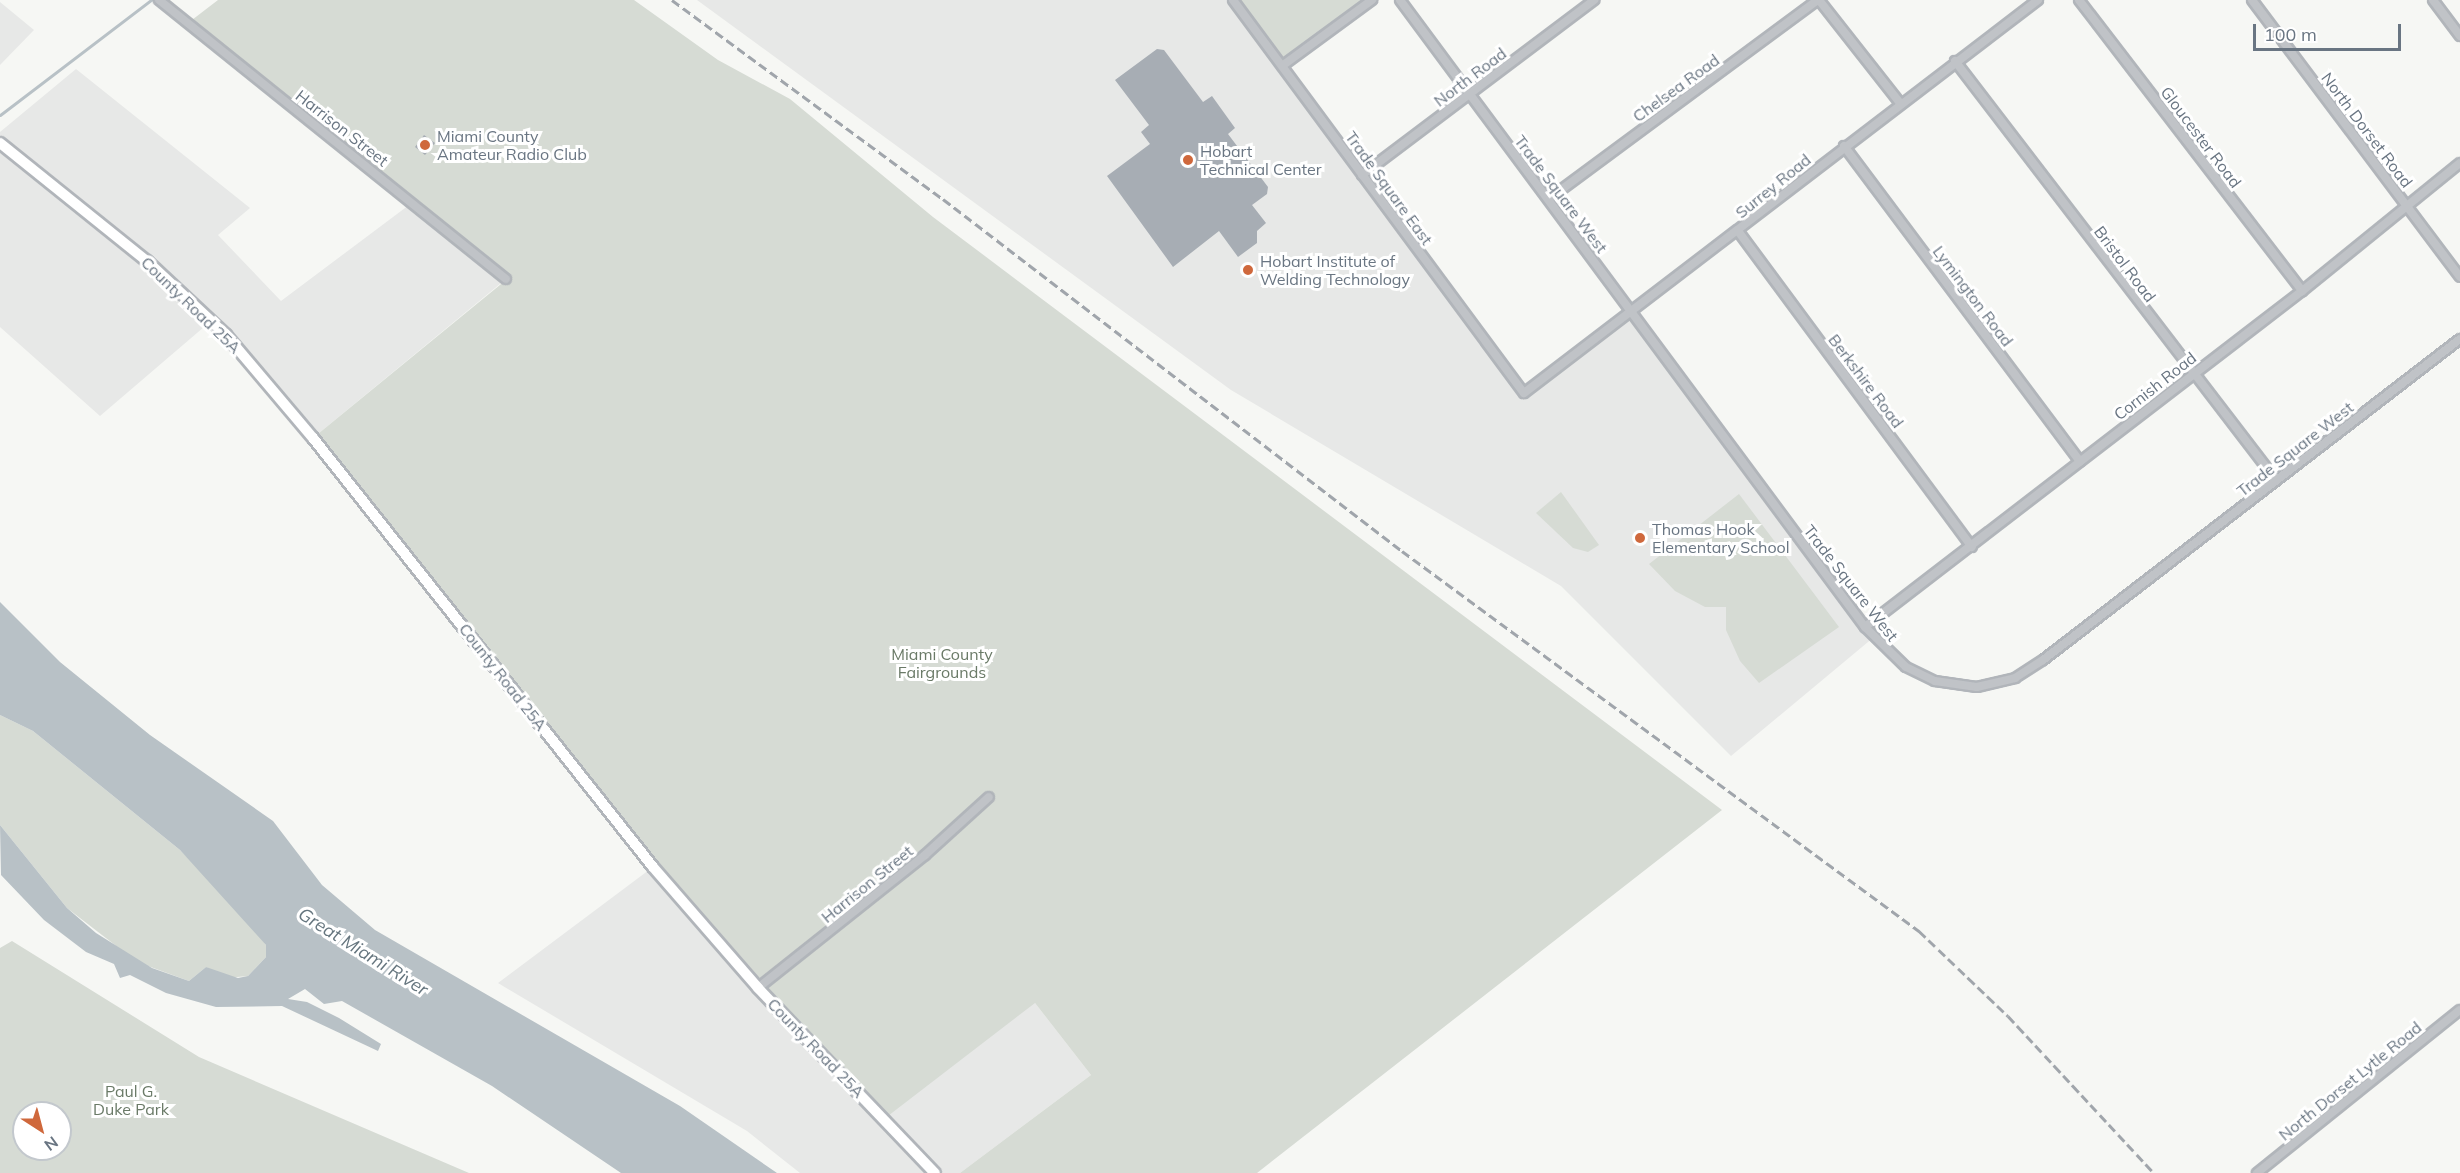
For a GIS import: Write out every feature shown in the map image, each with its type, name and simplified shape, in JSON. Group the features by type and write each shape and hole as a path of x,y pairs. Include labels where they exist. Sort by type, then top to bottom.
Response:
{"main road":[{"name":"County Road 25A","path":"2,145 147,261 226,335 313,438 652,867 758,988 935,1173"}],"street":[{"name":"Trade Square East","path":"1233,0 1524,393"},
{"path":"1282,66 1372,0"},
{"name":"Trade Square West","path":"1400,0 1468,96 1550,198 1631,312 1865,627 1906,667 1935,681 1977,687 2015,678 2460,339"},
{"name":"North Road","path":"1362,175 1594,0"},
{"path":"1819,0 1900,103"},
{"name":"Chelsea Road","path":"1550,198 1819,0"},
{"name":"Surrey Road","path":"1524,393 1738,231 1900,103 2038,0"},
{"name":"Gloucester Road","path":"2079,0 2302,291"},
{"name":"North Dorset Road","path":"2252,0 2460,277"},
{"path":"2433,0 2460,36"},
{"name":"Harrison Street","path":"162,2 506,279"},
{"name":"Bristol Road","path":"1955,61 2191,374 2276,480"},
{"name":"Lymington Road","path":"1845,146 2079,461"},
{"name":"Cornish Road","path":"1865,627 1972,547 2191,374 2302,291 2460,163"},
{"name":"Berkshire Road","path":"1738,231 1972,547"},
{"name":"Harrison Street","path":"758,988 925,855 989,796"},
{"name":"North Dorset Lytle Road","path":"2257,1173 2460,1010"}],"shaded area":[{"path":"697,0 1233,0 1524,393 1631,312 1874,637 1731,756 1561,586 1231,390"},
{"path":"0,2 34,30 0,65"},
{"path":"76,69 250,208 218,235 281,301 413,202 506,279 313,438 211,321 100,416 0,327 0,132"},
{"path":"653,867 1035,1003 1091,1075 960,1173 800,1173 747,1131 498,983"}],"green space":[{"name":"Miami County Fairgrounds","path":"218,0 634,0 718,60 790,99 933,217 1722,810 1257,1173 960,1173 1091,1075 1035,1003 884,1119 653,867 313,438 506,280 188,23"},
{"path":"1233,0 1372,0 1282,66"},
{"path":"1561,492 1599,545 1588,552 1573,548 1536,513"},
{"path":"1739,494 1839,627 1759,683 1740,661 1726,630 1726,607 1705,607 1675,591 1649,564"},
{"path":"0,715 33,731 180,850 246,918 266,945 266,957 248,976 226,978 206,967 189,981 137,962 67,908 0,825"},
{"name":"Paul G. Duke Park","path":"12,941 199,1057 469,1173 0,1173 0,948"}],"water":[{"name":"Great Miami River","path":"0,602 60,662 150,735 273,821 322,885 375,930 680,1106 777,1173 621,1173 492,1086 342,1001 324,1004 305,989 288,999 307,1002 339,1018 381,1044 378,1051 282,1006 216,1007 166,993 130,975 120,978 114,964 86,952 44,920 1,875 0,825 67,908 96,933 152,968 189,981 206,967 238,978 248,976 266,957 266,945 180,850 33,731 0,715"}],"building":[{"name":"Hobart Technical Center","path":"1157,49 1164,50 1203,102 1212,96 1235,128 1228,134 1268,187 1267,194 1252,205 1266,223 1257,231 1257,243 1238,257 1219,231 1173,267 1107,176 1150,144 1141,132 1149,125 1115,80"},
{"name":"Miami County Amateur Radio Club","path":"424,135 435,143 425,155 415,147"}],"waterway":[{"path":"0,115 151,0"}],"railway":[{"path":"672,0 943,199 1402,551 1919,931 2008,1016 2154,1173"}],"place":[{"name":"Miami County Amateur Radio Club","path":"425,145"},
{"name":"Hobart Technical Center","path":"1188,160"},
{"name":"Hobart Institute of Welding Technology","path":"1248,270"},
{"name":"Thomas Hook Elementary School","path":"1640,538"}]}
